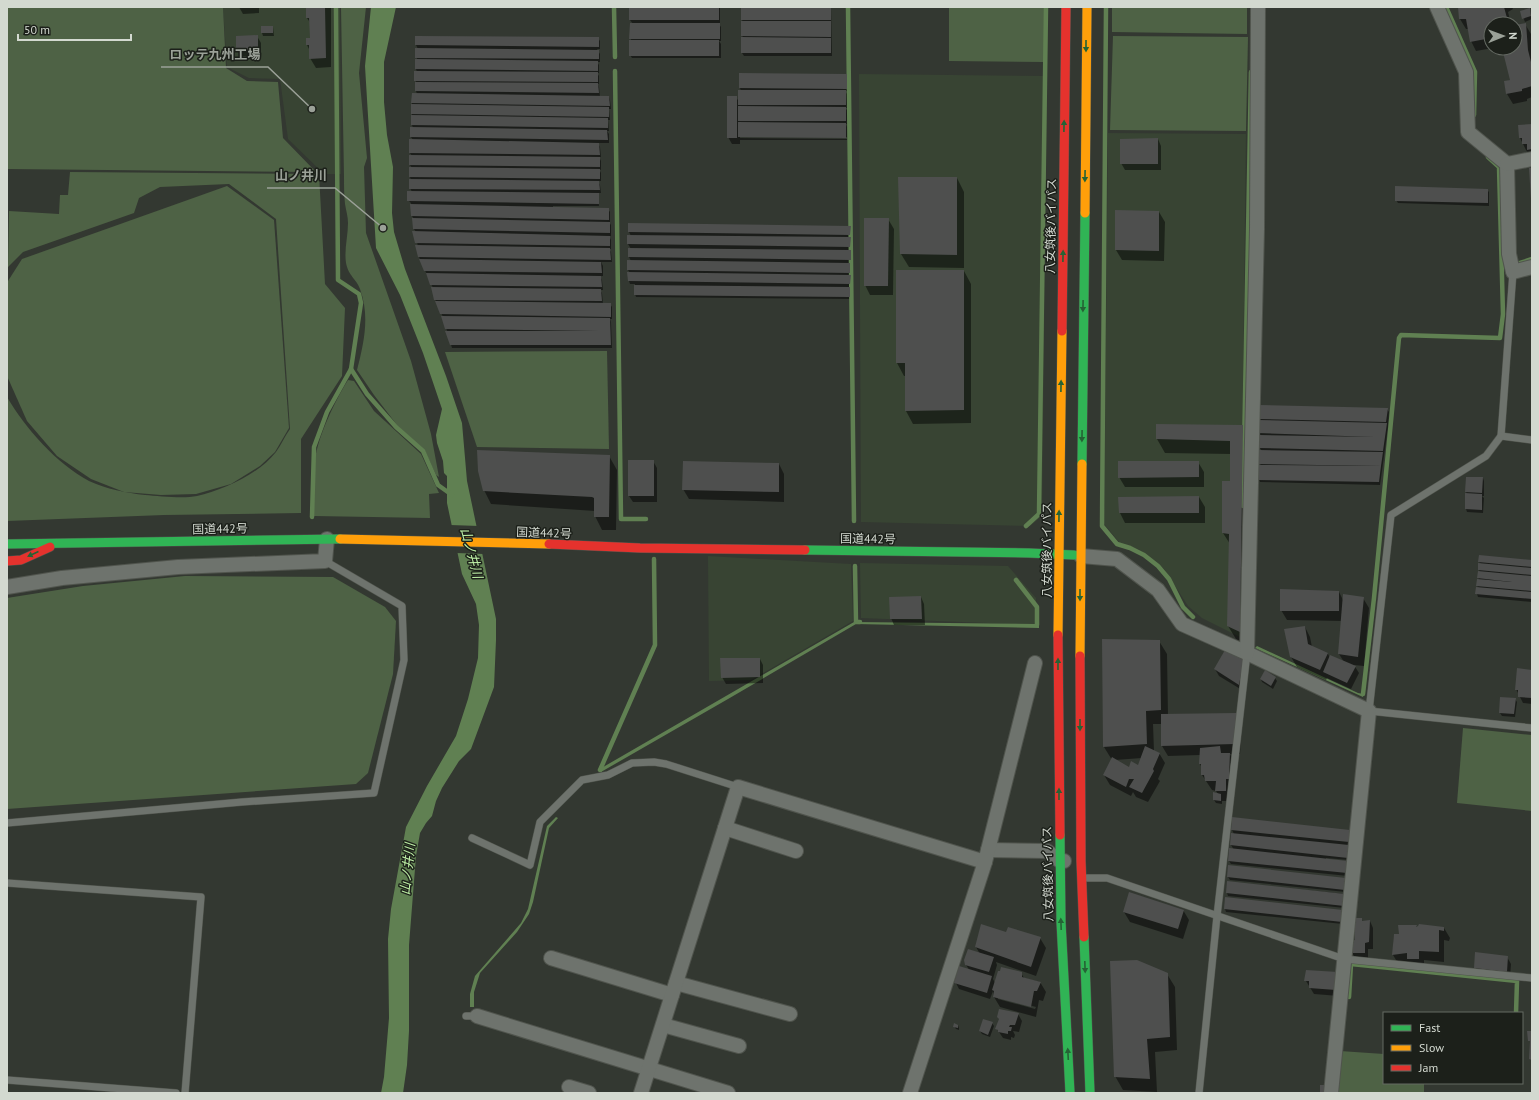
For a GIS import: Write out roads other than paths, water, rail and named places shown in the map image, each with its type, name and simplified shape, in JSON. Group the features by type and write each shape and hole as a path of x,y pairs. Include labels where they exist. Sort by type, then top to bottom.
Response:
{"highway":[{"name":"八女筑後バイパス","path":"1066,7 1059,555 1060,860 1061,922 1070,1093"},
{"path":"1087,7 1080,592 1081,878 1090,1093"},
{"name":"国道442号","path":"7,544 327,539 486,542 640,548 1081,556"},
{"path":"7,561 21,560 59,543"}],"street":[{"path":"1247,653 1256,236 1258,7"},
{"path":"1437,7 1466,72 1468,132 1507,164 1509,254 1513,272 1532,266"},
{"path":"1507,164 1532,159"},
{"path":"7,587 62,578 178,567 325,561 327,539"},
{"path":"1081,556 1117,559 1158,590 1182,624 1369,711 1330,1093"},
{"path":"910,1093 986,856 1035,663"},
{"path":"641,1093 738,787 986,856 1047,851 1060,860 1081,861"},
{"path":"726,828 796,851"},
{"path":"551,958 674,989 790,1014"},
{"path":"471,1016 728,1093"},
{"path":"663,1025 738,1046"},
{"path":"569,1087 589,1093"}],"lane":[{"path":"1513,272 1501,436 1486,456 1391,514 1369,711 1532,728"},
{"path":"1501,436 1532,440"},
{"path":"7,823 242,802 374,793 404,660 402,606 325,561"},
{"path":"1199,1093 1217,916 1247,653"},
{"path":"472,838 530,865 540,822 582,780 608,775 632,763 654,762 666,764 738,787"},
{"path":"1081,878 1107,878 1344,959 1532,978"},
{"path":"7,883 201,896 185,1093"},
{"path":"7,1080 176,1093"}],"water":[{"path":"371,7 396,7 384,62 384,102 387,135 393,167 392,213 394,232 405,269 446,376 462,423 467,481 496,619 494,687 471,749 459,761 442,788 436,801 432,816 420,833 416,856 409,945 409,1031 407,1065 403,1093 381,1093 384,1077 389,1018 388,939 391,909 406,827 427,786 456,736 468,699 478,658 479,625 476,604 462,574 447,503 447,476 444,473 443,461 436,435 442,409 423,353 400,295 376,248 365,66"},
{"path":"1036,620 1039,621 1039,628 856,624 601,772 598,770 854,622 1035,624"},
{"path":"1257,646 1363,694 1363,697 1255,648"},
{"path":"556,817 558,818 549,828 529,914 517,932 480,973 474,992 474,1007 470,1007 470,994 475,976 521,923 528,909 547,826"}],"waterway":[{"path":"312,517 314,447 327,412 351,369 361,303 359,294 338,280 336,7"},
{"path":"614,7 615,57"},
{"path":"848,7 854,521"},
{"path":"1026,526 1039,514 1046,7"},
{"path":"1106,7 1102,526 1117,544 1130,548 1144,555 1158,566 1169,579 1183,607 1193,617"},
{"path":"1446,7 1475,72 1474,115"},
{"path":"615,71 621,519 646,519"},
{"path":"1243,506 1251,72"},
{"path":"1363,694 1374,598 1399,338 1401,335 1500,338 1503,314 1499,167 1488,157"},
{"path":"1520,263 1532,259"},
{"path":"351,369 367,394 396,427 423,451 438,485 452,495"},
{"path":"600,770 655,645 654,559"},
{"path":"855,566 856,622 860,622"},
{"path":"1016,580 1037,607 1037,625"},
{"path":"1349,997 1351,964 1517,981 1516,1012"}],"place":[{"name":"ロッテ九州工場","path":"312,109"},
{"name":"山ノ井川","path":"383,228"}]}
